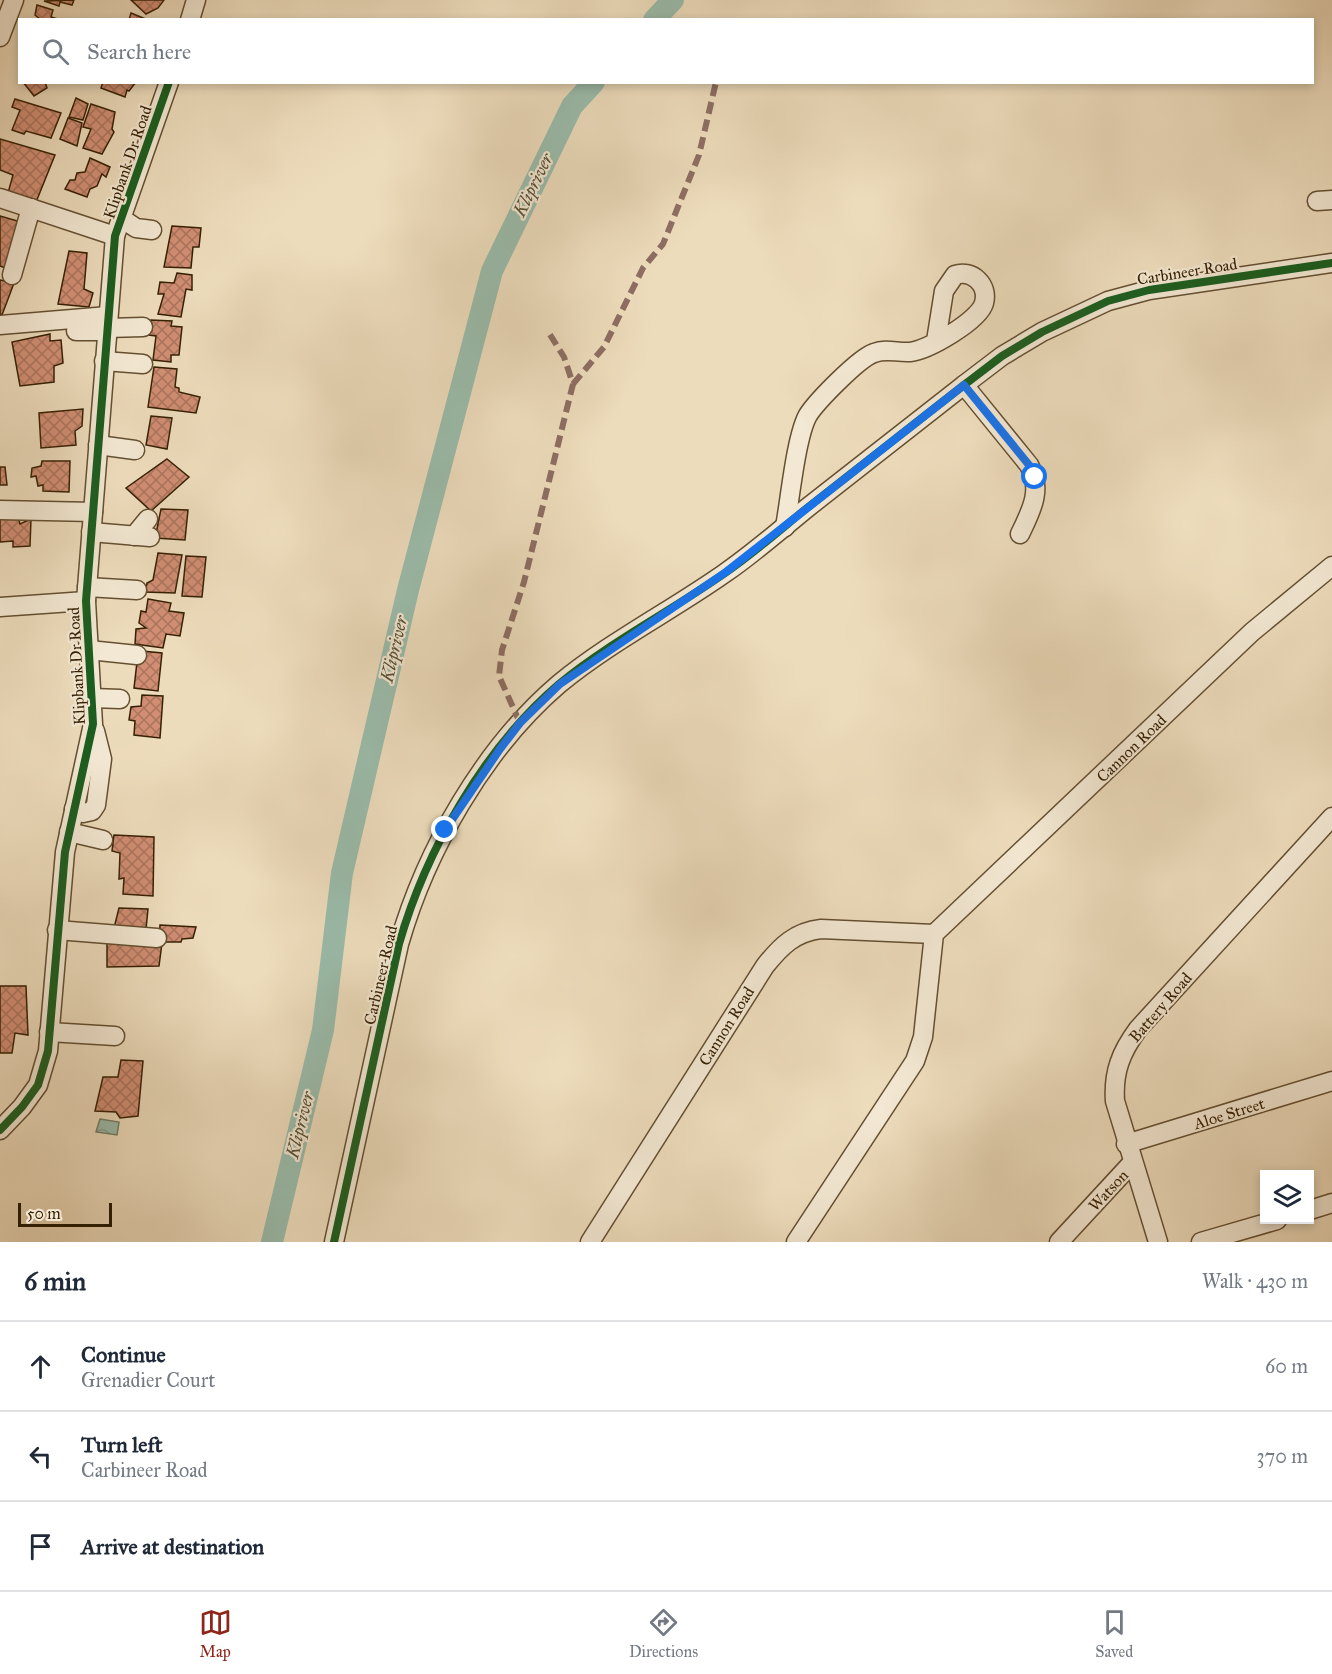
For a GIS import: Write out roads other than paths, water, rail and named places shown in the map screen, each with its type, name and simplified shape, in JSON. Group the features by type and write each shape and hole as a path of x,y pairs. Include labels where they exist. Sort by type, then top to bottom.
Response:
{"street":[{"path":"0,37 14,0"},
{"path":"191,18 196,0"},
{"name":"Klipbank Dr Road","path":"0,1130 18,1113 38,1085 45,1064 57,930 69,832 93,724 86,594 115,236 168,84"},
{"path":"0,198 115,236"},
{"path":"12,275 31,208"},
{"path":"121,218 136,228 152,230"},
{"name":"Carbineer Road","path":"334,1242 399,944 415,892 445,830 520,723 560,684 726,572 1002,356 1042,332 1108,301 1149,290 1332,263"},
{"path":"0,325 143,327"},
{"path":"76,331 107,325"},
{"path":"784,526 803,430 811,411 867,356 887,350 914,351 936,341"},
{"path":"104,361 143,364"},
{"path":"964,385 1029,465 1035,477 1034,500 1020,534"},
{"path":"98,445 135,450"},
{"path":"0,510 93,512"},
{"path":"91,532 144,530"},
{"name":"Cannon Road","path":"591,1242 765,966 784,943 807,931 821,929 934,934 1252,632 1332,566"},
{"path":"0,607 86,594 137,590"},
{"path":"89,650 136,655"},
{"path":"92,698 120,699"},
{"name":"Battery Road","path":"1158,1242 1126,1144 1114,1086 1118,1062 1128,1043 1332,817"},
{"path":"69,832 103,840"},
{"path":"57,930 157,938"},
{"path":"796,1242 915,1061 923,1037 934,934"},
{"path":"49,1032 115,1036"},
{"name":"Aloe Street","path":"1126,1144 1332,1082"},
{"name":"Watson","path":"1059,1242 1132,1163"},
{"path":"1314,1209 1332,1203"},
{"path":"1201,1242 1263,1224"}],"water":[{"path":"100,1119 119,1122 117,1135 96,1132"}],"waterway":[{"name":"Klipriver","path":"656,18 673,0"},
{"name":"Klipriver","path":"272,1242 323,1030 342,873 408,590 492,271 572,106 592,84"}]}
